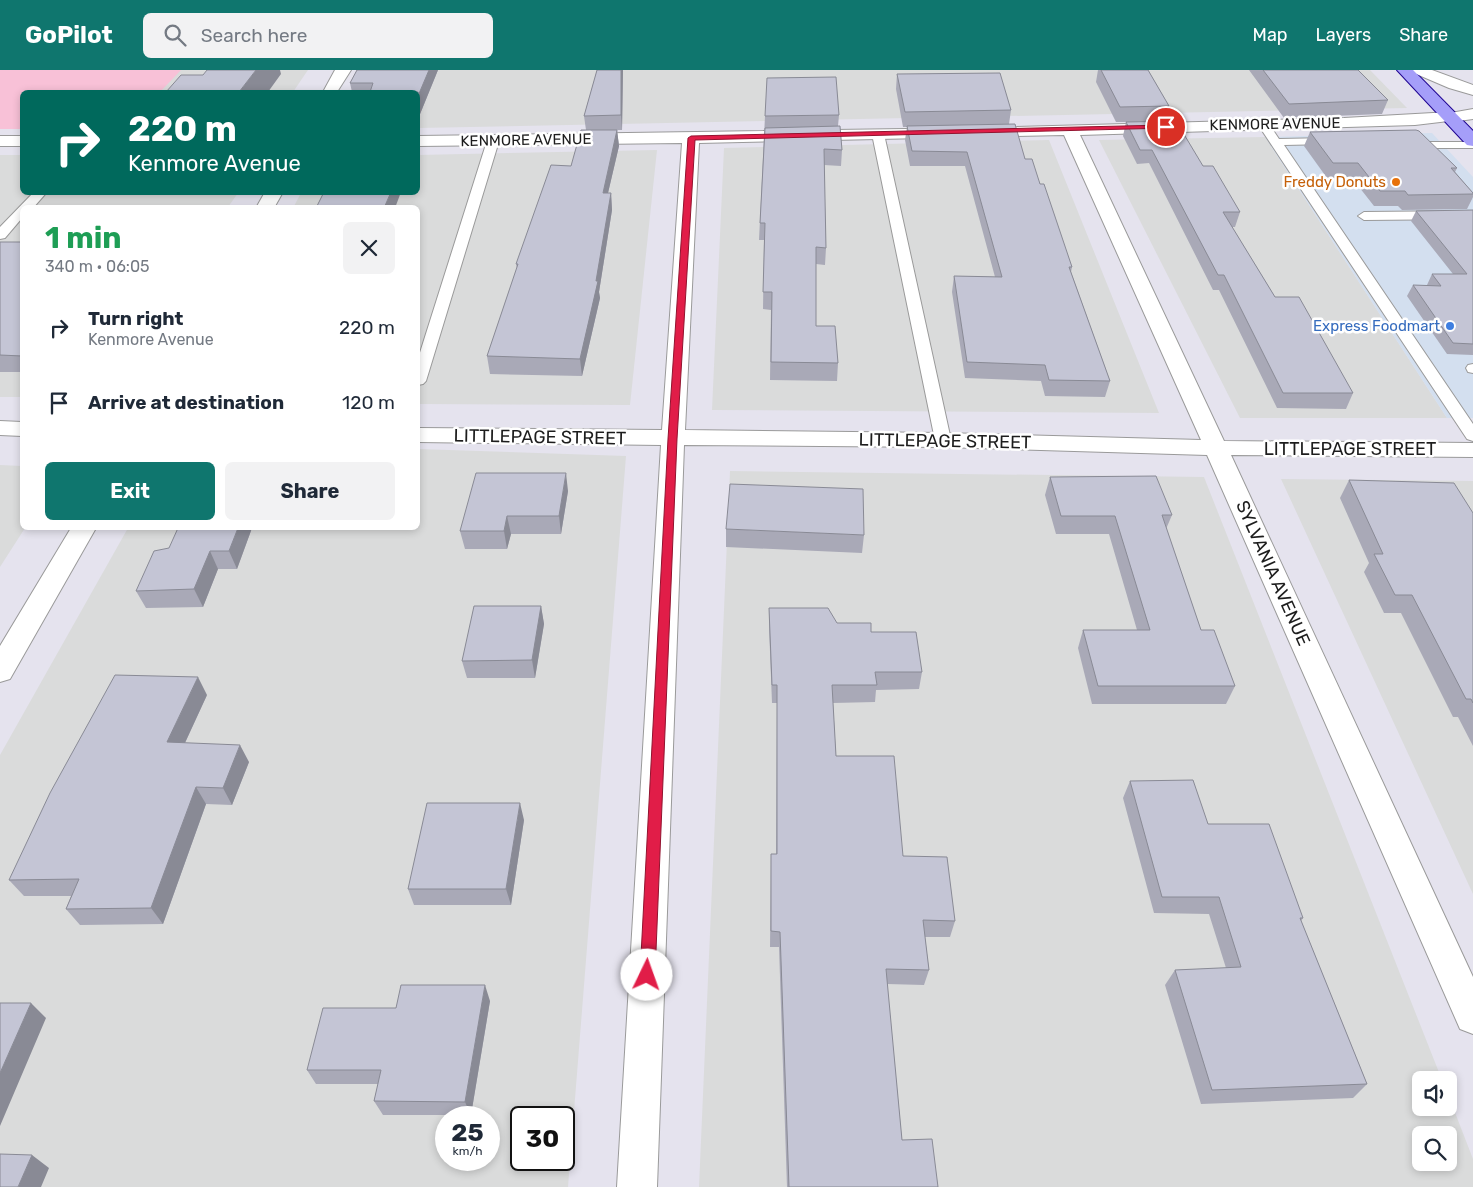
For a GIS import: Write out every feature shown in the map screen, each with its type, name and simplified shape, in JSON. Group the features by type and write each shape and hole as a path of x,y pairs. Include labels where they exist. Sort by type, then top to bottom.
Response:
{"main road":[{"path":"1405,70 1473,141"}],"street":[{"path":"331,90 343,70"},
{"path":"1419,70 1454,85 1473,90"},
{"name":"KENMORE AVENUE","path":"420,141 691,138 1394,122 1473,114"},
{"name":"SYLVANIA AVENUE","path":"1070,130 1473,1017"},
{"path":"637,1187 672,439 691,138"},
{"path":"0,141 20,142"},
{"path":"0,428 20,428"},
{"name":"LITTLEPAGE STREET","path":"420,435 672,439 943,440 1216,448 1473,450"},
{"path":"0,671 83,530"}],"lane":[{"path":"1263,124 1473,436"},
{"path":"878,134 943,440"},
{"path":"1402,140 1411,139 1428,145 1473,145"},
{"path":"420,375 493,140"},
{"path":"1276,142 1344,141"},
{"path":"29,205 37,195"},
{"path":"0,235 20,214"},
{"path":"1364,216 1473,215"}],"shaded area":[{"path":"0,70 181,70 162,90 20,90 20,129 0,129"},
{"path":"180,70 308,70 294,90 162,90"},
{"path":"368,70 1370,70 1407,108 420,128 420,90 356,90"},
{"path":"1432,133 1473,177 1473,418 1447,418 1265,137"},
{"path":"1265,137 1447,418 1240,418 1099,140"},
{"path":"1049,140 1159,413 712,410 724,148"},
{"path":"657,150 630,405 420,404 420,205 295,205 300,195 420,195 420,155"},
{"path":"0,155 20,155 20,195 237,195 229,205 20,205 20,397 0,397"},
{"path":"420,449 626,456 574,1106 510,1106 510,1171 569,1171 568,1187 0,1187 0,755 127,530 420,530"},
{"path":"0,465 20,466 20,530 24,530 0,567"},
{"path":"730,471 1204,477 1438,1071 1412,1071 1412,1116 1456,1116 1473,1159 1473,1187 699,1187"},
{"path":"1281,479 1473,481 1473,894"}],"building":[{"path":"207,70 256,70 241,90 168,90 181,75 203,75"},
{"path":"357,70 429,70 420,91 371,90 373,83 350,83"},
{"path":"597,70 621,70 621,115 584,116"},
{"path":"1101,70 1148,70 1169,106 1120,107"},
{"path":"1263,70 1358,70 1388,100 1289,104"},
{"path":"1000,73 1011,110 905,112 897,74"},
{"path":"836,77 839,115 765,116 767,78"},
{"path":"1176,121 1203,166 1213,166 1240,212 1223,212 1275,297 1299,297 1353,393 1283,393 1224,275 1218,275 1152,150 1140,150 1126,122"},
{"path":"1015,124 1025,159 1032,159 1040,184 1044,184 1072,267 1069,267 1110,381 1049,380 1045,365 967,362 954,276 1002,277 967,152 912,151 907,126"},
{"path":"840,126 842,150 824,149 826,248 816,247 816,326 835,326 838,363 771,362 772,292 763,292 765,223 760,223 765,128"},
{"path":"581,130 617,130 603,193 611,193 596,281 598,281 580,359 487,356 518,264 516,264 551,165 571,166"},
{"path":"1416,130 1457,168 1451,168 1473,194 1408,195 1405,191 1380,191 1358,163 1333,163 1310,132"},
{"path":"322,195 390,195 385,205 318,205"},
{"path":"1473,210 1473,344 1453,343 1413,285 1441,286 1432,274 1467,274 1416,211"},
{"path":"0,242 20,242 20,356 0,355"},
{"path":"476,473 566,473 559,516 507,516 504,531 460,531"},
{"path":"1156,476 1172,515 1162,515 1201,630 1214,630 1235,686 1098,686 1083,630 1150,630 1115,516 1061,516 1050,477"},
{"path":"1349,480 1454,483 1473,513 1473,703 1471,699 1466,699 1412,595 1395,595 1374,554 1383,554"},
{"path":"730,484 863,489 864,535 726,529"},
{"path":"177,530 237,530 229,551 210,551 194,589 136,591 154,551 169,548"},
{"path":"474,606 541,606 532,660 462,661"},
{"path":"769,608 828,608 837,623 871,623 871,632 916,632 922,672 875,672 877,685 832,685 836,756 894,756 903,856 947,857 955,921 923,920 929,970 886,969 902,1140 932,1139 938,1187 789,1187 780,932 771,931 771,854 777,854 777,685 772,685"},
{"path":"115,675 198,677 167,742 240,745 223,788 196,787 151,908 66,909 79,879 9,880 50,793"},
{"path":"1193,780 1208,824 1269,824 1303,918 1300,918 1367,1084 1212,1090 1175,970 1241,967 1219,897 1162,897 1130,781"},
{"path":"427,803 520,803 506,889 408,889"},
{"path":"401,985 485,985 465,1102 374,1101 381,1070 307,1070 323,1008 396,1008"},
{"path":"0,1003 31,1003 0,1073"},
{"path":"0,1154 32,1155 18,1187 0,1187"}],"place":[{"name":"Freddy Donuts","path":"1396,182"},
{"name":"Express Foodmart","path":"1450,326"}],"route":[{"path":"647,975 672,439 691,138 1166,127"}]}
